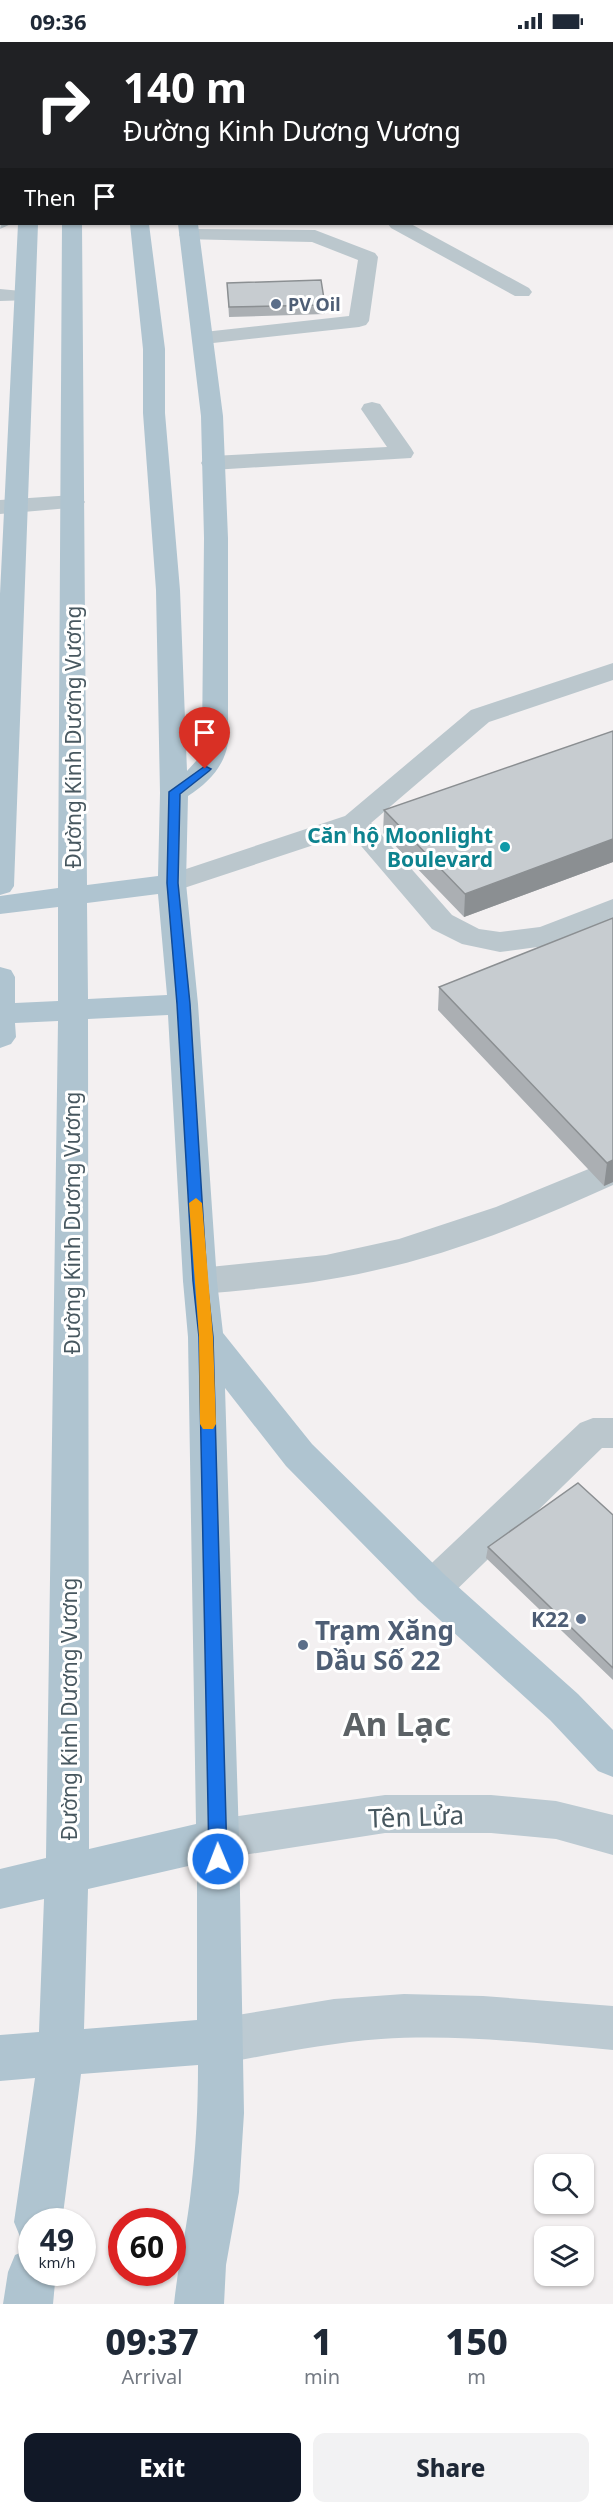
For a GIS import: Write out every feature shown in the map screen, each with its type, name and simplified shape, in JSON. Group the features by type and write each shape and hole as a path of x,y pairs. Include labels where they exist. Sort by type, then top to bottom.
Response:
{"main road":[{"path":"0,886 8,506 25,296 28,225"},
{"name":"Đường Kinh Dương Vương","path":"40,2208 61,2053 67,1874 74,1011 72,225"},
{"path":"139,225 154,349 154,413 168,590 174,792 172,883 183,1004 200,1281 206,1337 218,1839 221,2113 204,2291"},
{"path":"174,792 205,769 214,754 216,538 212,416 204,338 188,229"},
{"path":"0,905 172,883"},
{"path":"0,977 0,1037"},
{"path":"0,1014 183,1004"},
{"path":"206,1337 299,1455 432,1588 564,1707 613,1758"},
{"name":"Tên Lửa","path":"218,1839 385,1814 491,1814 524,1817 556,1820 613,1835"},
{"path":"0,1889 218,1839"},
{"path":"0,2058 219,2041 340,2020 404,2016 526,2020 613,2028"},
{"path":"28,2304 30,2286"}],"street":[{"path":"400,225 522,292"},
{"path":"188,229 315,236 368,257 359,321 204,338"},
{"path":"0,294 25,296"},
{"path":"212,463 403,453 372,408"},
{"path":"8,506 73,502"},
{"path":"172,883 355,822 480,716 613,671"},
{"path":"355,822 442,922 472,937 500,942 545,936 613,908"},
{"path":"200,1281 332,1266 397,1253 464,1233 537,1205 613,1171"},
{"path":"432,1588 593,1433 613,1433"}],"building":[{"path":"321,280 325,305 229,307 227,283"},
{"name":"Căn hộ Moonlight Boulevard","path":"613,731 613,839 465,894 384,810"},
{"path":"613,918 613,1160 607,1163 439,987"},
{"name":"K22","path":"578,1483 613,1515 613,1668 488,1547"}],"slow traffic":[{"path":"196,1203 200,1281 206,1337 208,1424"}],"place":[{"name":"PV Oil","path":"276,304"},
{"name":"Căn hộ Moonlight Boulevard","path":"505,847"},
{"name":"K22","path":"581,1619"},
{"name":"Trạm Xăng Dầu Số 22","path":"303,1645"}],"district":[{"name":"An Lạc","path":"397,1723"}],"route":[{"path":"205,769 191,782 174,792 172,883 183,1004 200,1281 206,1337 218,1859"}]}
